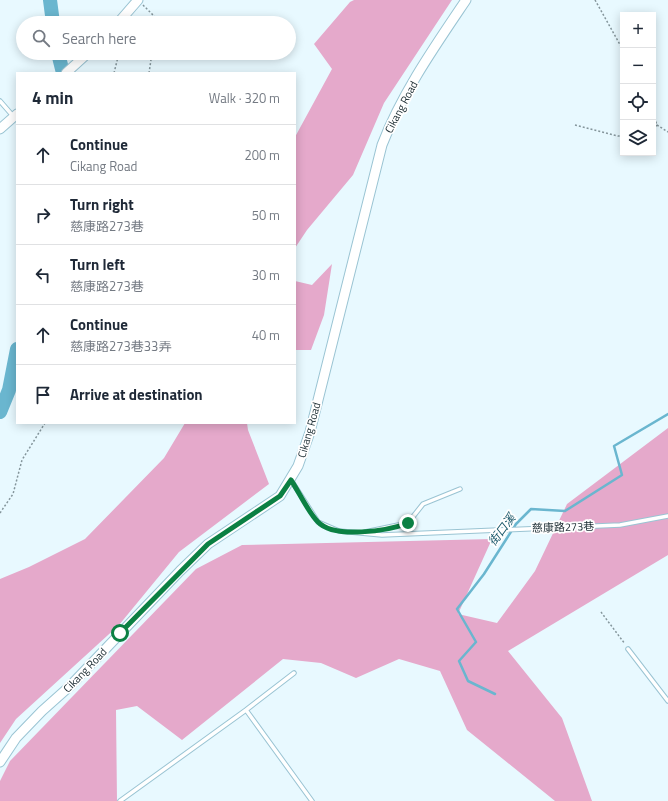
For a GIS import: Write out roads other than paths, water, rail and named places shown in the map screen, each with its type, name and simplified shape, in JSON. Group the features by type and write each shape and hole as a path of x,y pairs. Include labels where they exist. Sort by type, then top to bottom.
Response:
{"street":[{"path":"124,16 138,0"},
{"name":"Cikang Road","path":"0,762 16,738 42,711 70,686 180,571 208,544 280,496 291,480 298,466 310,432 382,145 391,122 433,50 466,0"},
{"path":"67,72 80,60"},
{"path":"0,129 15,115"}],"lane":[{"path":"0,101 15,115"},
{"name":"慈康路273巷","path":"291,480 318,522 339,531 382,535 620,525 668,516"},
{"path":"362,533 408,523 423,504 460,489"},
{"path":"628,648 668,701"},
{"path":"120,801 246,710 294,673"},
{"path":"246,710 312,801"}],"waterway":[{"path":"50,0 52,16"},
{"path":"60,60 63,72"},
{"path":"0,412 9,390 16,354"},
{"name":"街口溪","path":"495,694 468,681 459,661 476,642 457,609 484,574 516,524 531,509 565,511 622,475 614,446 668,414"}]}
